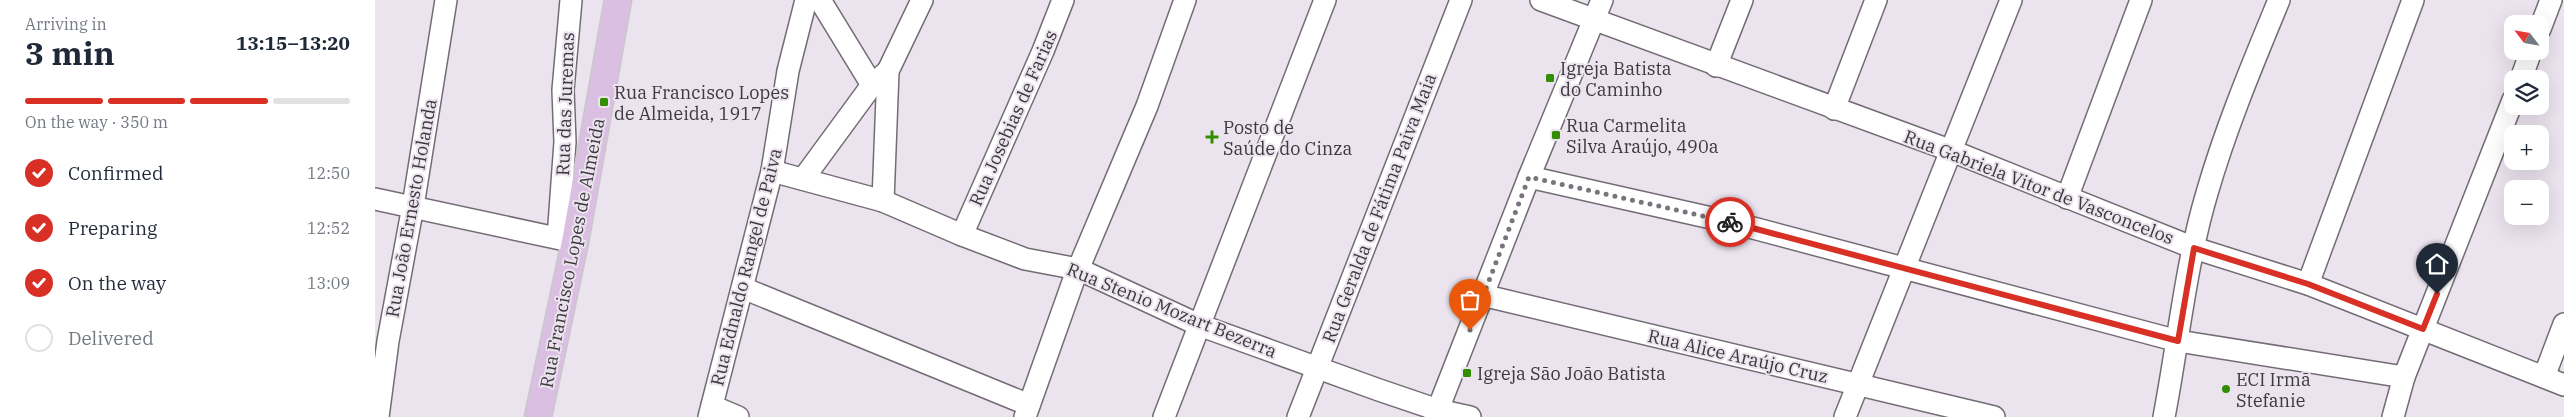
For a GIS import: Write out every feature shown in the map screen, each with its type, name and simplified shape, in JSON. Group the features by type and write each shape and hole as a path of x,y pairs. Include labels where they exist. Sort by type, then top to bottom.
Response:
{"main road":[{"name":"Rua Francisco Lopes de Almeida","path":"538,417 566,240 618,0"}],"street":[{"name":"Rua João Ernesto Holanda","path":"379,417 381,340 413,206 446,0"},
{"name":"Rua das Juremas","path":"566,240 563,90 571,0"},
{"name":"Rua Ednaldo Rangel de Paiva","path":"711,412 772,171 788,71 805,0"},
{"path":"820,0 872,85"},
{"path":"803,179 872,85 888,70 922,0"},
{"name":"Rua Josebias de Farias","path":"961,235 1043,51 1063,0"},
{"path":"743,288 1027,411 1079,269 1147,106 1185,0"},
{"path":"1163,417 1325,0"},
{"name":"Rua Geralda de Fátima Paiva Maia","path":"1297,417 1461,0"},
{"name":"Rua Gabriela Vitor de Vasconcelos","path":"1541,0 1599,9 1716,66 1952,151 2194,248 2308,284 2564,385"},
{"path":"1716,66 1742,0"},
{"path":"1834,109 1875,0"},
{"path":"1845,417 2011,0"},
{"path":"2067,198 2141,0"},
{"path":"2164,417 2194,248 2206,193 2234,111 2279,0"},
{"path":"2308,284 2413,0"},
{"path":"2545,15 2551,0"},
{"path":"1437,414 1529,177 1599,9"},
{"path":"883,201 888,70"},
{"path":"2393,417 2404,376 2507,115"},
{"name":"Rua Stenio Mozart Bezerra","path":"772,171 883,201 961,235 1025,259 1079,269 1199,325 1317,367 1437,414 1470,417"},
{"path":"1529,177 1738,224 1905,270 2178,341 2404,376"},
{"path":"375,199 566,240"},
{"name":"Rua Alice Araújo Cruz","path":"1482,295 1993,417"},
{"path":"2544,377 2564,324"},
{"path":"711,412 738,417"}],"way so far":[{"path":"1470,330 1529,177 1730,222"}],"place":[{"name":"Igreja Batista do Caminho","path":"1550,78"},
{"name":"Rua Francisco Lopes de Almeida, 1917","path":"604,102"},
{"name":"Rua Carmelita Silva Araújo, 490a","path":"1556,135"},
{"name":"Posto de Saúde do Cinza","path":"1212,137"},
{"name":"Igreja São João Batista","path":"1467,373"},
{"name":"ECI Irmã Stefanie","path":"2226,389"}],"route":[{"path":"1730,222 2178,341 2194,248 2308,284 2423,329 2437,294"}]}
